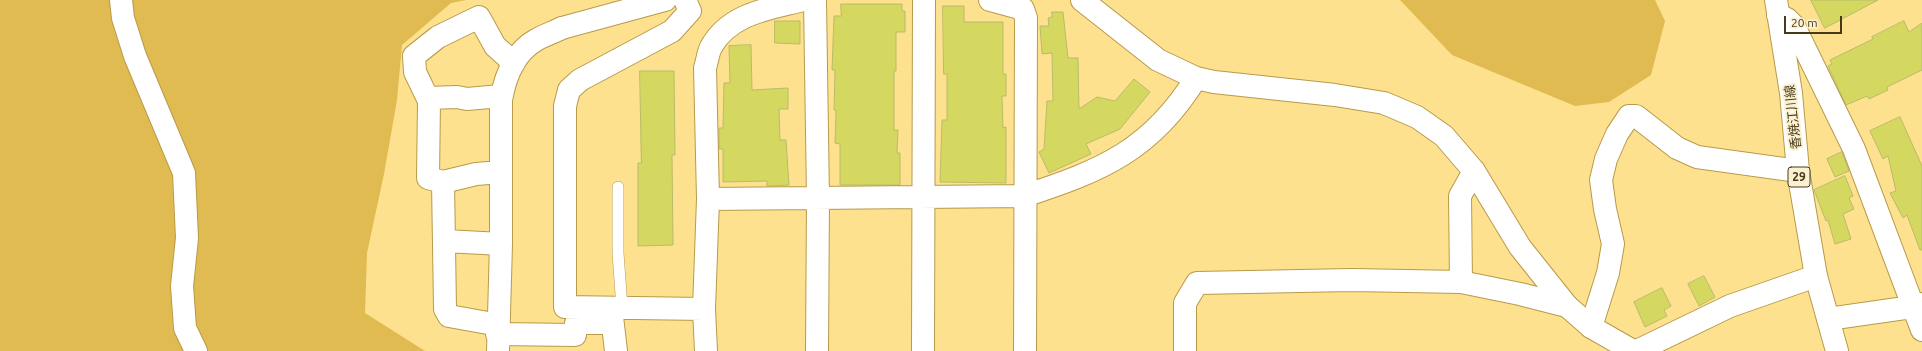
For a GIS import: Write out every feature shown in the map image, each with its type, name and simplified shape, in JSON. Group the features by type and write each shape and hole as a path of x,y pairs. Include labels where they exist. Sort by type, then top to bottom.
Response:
{"street":[{"path":"121,0 123,18 135,56 184,173 187,238 182,286 185,328 189,340 196,351"},
{"path":"498,337 501,244 501,96 504,83 521,53 536,40 562,28 666,0"},
{"path":"685,0 690,11 672,31 580,80 569,90 565,106 565,307 615,313 704,309"},
{"path":"706,351 704,309 708,199 705,68 710,48 726,28 747,14 803,0"},
{"path":"815,0 818,199 817,351"},
{"path":"923,351 922,198 924,0"},
{"path":"990,0 1023,9 1026,18 1024,196 1025,351"},
{"path":"1082,0 1158,60 1196,78 1214,82 1335,95 1384,103 1418,117 1444,136 1474,171 1520,247 1567,306 1591,327 1633,351"},
{"path":"1777,7 1797,31 1854,149 1917,306 1922,330"},
{"name":"香焼江川線","path":"1777,7 1791,93 1798,171 1816,276 1837,351"},
{"path":"501,172 476,174 443,182 428,178 429,101 415,72 414,56 438,37 479,17 495,46 514,63"},
{"path":"708,199 1024,196 1064,183 1102,167 1138,144 1154,132 1177,108 1196,78"},
{"path":"428,98 457,97 467,99 501,96"},
{"path":"1591,327 1608,273 1613,244 1605,209 1601,180 1609,152 1617,134 1629,116 1636,116 1677,148 1697,157 1798,171"},
{"path":"1461,282 1460,196 1474,171"},
{"path":"443,182 445,309 449,316 498,337 574,335 576,323 615,313"},
{"path":"445,241 501,244"},
{"path":"1637,351 1730,306 1816,276"},
{"path":"1185,351 1185,303 1197,283 1352,280 1461,282 1567,306"},
{"path":"1828,318 1917,306"},
{"path":"615,313 616,351"}],"lane":[{"path":"615,313 618,253 618,187"}],"shaded area":[{"path":"0,0 466,0 451,3 402,45 397,100 384,174 367,253 365,313 425,351 0,351"},
{"path":"1400,0 1655,0 1665,21 1651,75 1609,102 1575,106 1452,55"}],"building":[{"path":"1811,0 1878,0 1825,28"},
{"path":"841,4 902,4 902,11 905,11 905,32 896,32 896,71 894,71 894,130 898,130 897,153 900,153 900,185 840,185 840,144 835,143 835,70 832,70 834,16 841,16"},
{"path":"943,6 964,6 964,22 1003,22 1003,74 1006,74 1006,96 1002,96 1003,128 1006,127 1006,183 940,182 942,120 947,120 947,74 944,74"},
{"path":"1052,12 1063,12 1068,58 1078,58 1079,109 1097,97 1115,101 1134,79 1150,92 1120,129 1086,144 1091,154 1049,173 1039,152 1044,149 1047,101 1053,101 1052,53 1042,54 1040,26 1049,26 1048,18 1052,17"},
{"path":"775,21 800,21 800,44 775,43"},
{"path":"1904,21 1909,32 1922,23 1922,70 1887,87 1888,90 1869,99 1867,96 1846,105 1828,66 1832,64 1830,60 1873,39 1872,37"},
{"path":"751,45 752,90 788,88 788,109 779,109 780,140 786,140 789,185 767,186 767,181 723,182 723,149 719,149 719,128 723,128 724,83 730,83 729,46"},
{"path":"640,71 674,71 675,155 672,155 673,245 638,246 638,163 641,163"},
{"path":"1900,117 1922,166 1922,250 1920,250 1907,215 1903,218 1890,193 1896,191 1888,156 1883,159 1870,131"},
{"path":"1842,152 1849,171 1835,177 1827,159"},
{"path":"1845,176 1853,196 1849,198 1854,209 1843,214 1851,239 1835,244 1828,220 1826,221 1814,190"},
{"path":"1704,276 1715,297 1699,306 1688,284"},
{"path":"1662,288 1671,306 1664,310 1667,316 1645,327 1634,302"}]}
